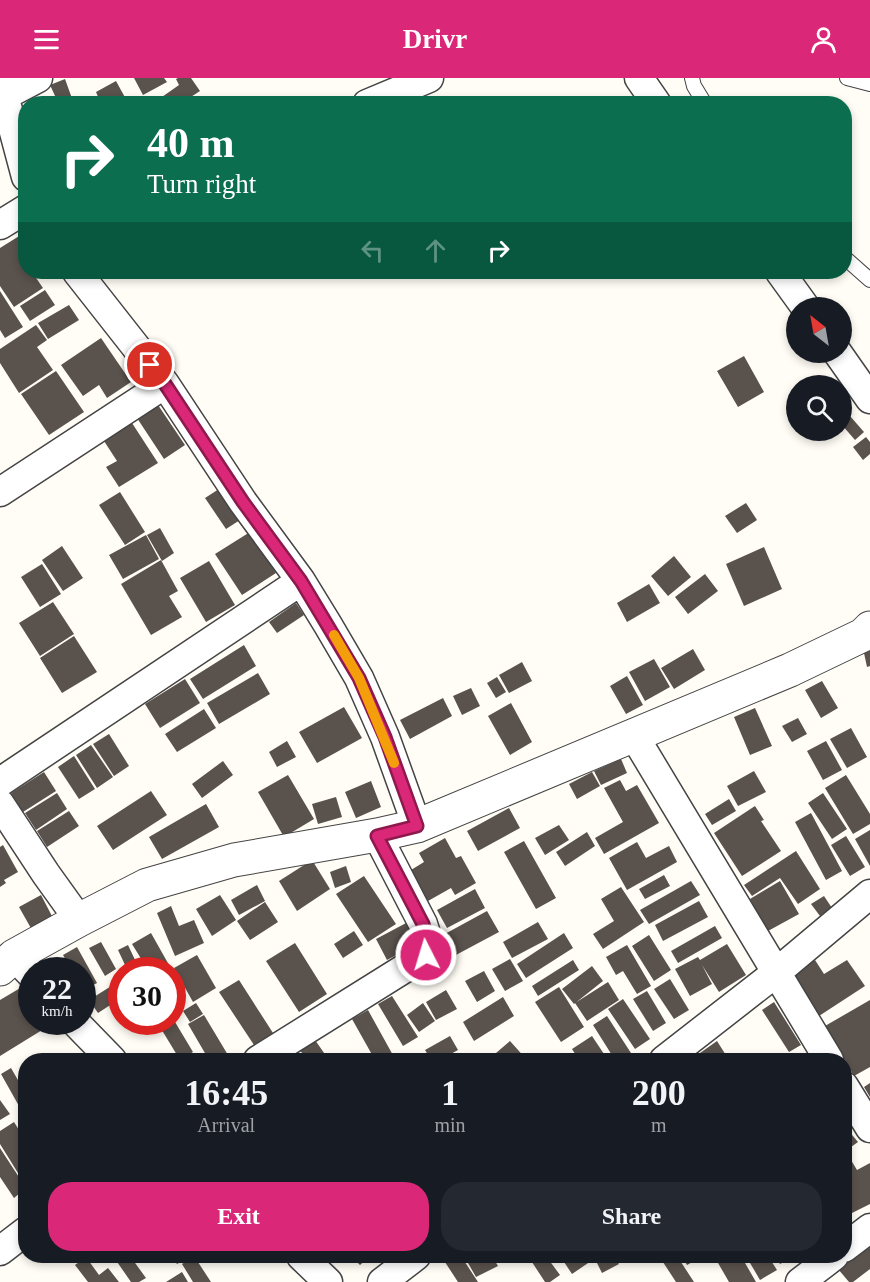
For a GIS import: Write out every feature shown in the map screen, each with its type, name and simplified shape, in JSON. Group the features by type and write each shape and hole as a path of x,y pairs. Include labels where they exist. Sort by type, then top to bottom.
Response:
{"street":[{"path":"18,150 1,92 38,78"},
{"path":"386,96 429,78"},
{"path":"639,78 651,96"},
{"path":"0,225 18,214"},
{"path":"82,279 165,384 243,502 301,581 359,678 385,737 417,826"},
{"path":"785,279 798,297"},
{"path":"845,363 870,399"},
{"path":"0,492 165,384"},
{"path":"0,782 301,581"},
{"path":"15,967 79,920 147,885 234,860 377,836 417,826 790,670 868,635"},
{"path":"633,734 826,1053"},
{"path":"0,804 79,920"},
{"path":"269,1053 426,955 428,940 423,924 377,836"},
{"path":"673,1053 777,972 870,894"},
{"path":"87,1035 104,1053"},
{"path":"852,1099 870,1128"},
{"path":"852,1242 870,1228"},
{"path":"0,1251 18,1237"},
{"path":"308,1263 327,1282"},
{"path":"382,1282 407,1263"},
{"path":"801,1282 825,1263"}],"lane":[{"path":"692,78 700,96"},
{"path":"847,78 870,84"},
{"path":"852,264 870,280"}],"building":[{"path":"134,78 164,78 167,82 143,95"},
{"path":"191,78 200,91 192,96 163,96 179,85 176,79"},
{"path":"65,79 71,96 55,96 50,85"},
{"path":"116,81 124,96 98,96 96,92"},
{"path":"18,237 18,279 37,279 43,288 14,307 0,286 0,248"},
{"path":"45,290 55,305 30,321 20,306"},
{"path":"0,291 23,327 5,338 0,330"},
{"path":"69,305 79,320 48,339 38,323"},
{"path":"36,325 47,340 37,347 53,370 19,393 0,363 0,349"},
{"path":"101,338 131,382 107,398 99,385 83,396 61,365"},
{"path":"744,356 764,392 738,407 717,371"},
{"path":"56,371 84,412 49,435 21,394"},
{"path":"158,405 185,445 164,459 137,418"},
{"path":"852,418 864,432 855,440 852,437"},
{"path":"132,423 158,463 119,487 106,467 117,461 104,441"},
{"path":"866,437 870,442 870,454 863,460 853,447"},
{"path":"219,489 240,520 226,529 205,498"},
{"path":"120,492 145,532 125,545 99,505"},
{"path":"746,503 757,520 737,533 725,516"},
{"path":"160,528 174,553 162,561 147,535"},
{"path":"250,532 276,573 242,595 215,554"},
{"path":"146,535 159,559 123,579 109,555"},
{"path":"62,546 83,578 63,591 42,560"},
{"path":"764,547 782,589 744,606 726,564"},
{"path":"674,556 691,577 668,596 651,576"},
{"path":"161,560 178,591 169,596 182,617 151,635 121,584"},
{"path":"209,561 235,605 206,622 180,578"},
{"path":"42,564 61,594 40,607 21,577"},
{"path":"705,574 718,591 688,614 675,597"},
{"path":"649,584 660,603 627,622 617,603"},
{"path":"53,602 74,634 40,656 19,623"},
{"path":"296,603 304,615 277,633 269,622"},
{"path":"74,636 97,672 62,693 40,658"},
{"path":"870,637 870,666 867,667 861,639"},
{"path":"244,645 256,666 203,699 190,679"},
{"path":"693,649 705,670 674,689 661,668"},
{"path":"654,659 670,687 645,701 629,672"},
{"path":"522,662 532,681 509,693 499,675"},
{"path":"258,673 270,694 219,724 207,703"},
{"path":"627,676 643,705 626,714 610,686"},
{"path":"497,677 506,692 496,698 487,683"},
{"path":"185,679 200,703 160,728 145,704"},
{"path":"822,681 838,708 821,718 805,690"},
{"path":"471,688 480,706 462,715 453,696"},
{"path":"443,698 452,716 410,739 400,720"},
{"path":"511,703 532,742 510,755 488,716"},
{"path":"344,707 362,738 317,763 299,732"},
{"path":"755,708 772,746 750,755 734,717"},
{"path":"204,709 216,728 177,752 165,734"},
{"path":"798,718 807,734 792,742 782,726"},
{"path":"851,728 867,757 847,768 830,739"},
{"path":"109,734 129,766 114,776 93,744"},
{"path":"287,741 296,757 277,767 269,752"},
{"path":"826,741 842,770 823,780 807,751"},
{"path":"91,745 113,777 97,788 76,755"},
{"path":"74,756 95,789 79,799 58,767"},
{"path":"621,759 627,773 601,785 594,771"},
{"path":"223,761 233,775 202,798 192,784"},
{"path":"754,771 766,792 738,806 727,786"},
{"path":"44,772 56,791 23,812 11,793"},
{"path":"592,772 600,786 577,799 569,784"},
{"path":"288,775 314,819 284,837 258,792"},
{"path":"846,775 870,814 870,824 853,834 825,788"},
{"path":"620,780 626,791 637,785 659,823 604,854 595,838 623,822 604,788"},
{"path":"371,781 381,807 356,818 345,792"},
{"path":"151,791 167,815 113,850 97,826"},
{"path":"57,793 67,809 36,830 25,813"},
{"path":"823,793 847,829 832,839 808,803"},
{"path":"336,797 342,817 318,824 312,804"},
{"path":"729,799 736,811 712,825 705,814"},
{"path":"206,804 219,827 162,859 149,837"},
{"path":"755,806 764,820 761,821 781,851 742,876 714,833"},
{"path":"509,808 520,828 478,851 467,831"},
{"path":"69,811 79,826 47,847 37,831"},
{"path":"811,813 842,871 826,880 795,822"},
{"path":"559,825 569,840 545,855 535,838"},
{"path":"870,830 870,866 855,839"},
{"path":"587,832 595,846 565,866 556,852"},
{"path":"846,836 865,867 850,876 831,845"},
{"path":"445,838 456,858 461,856 476,883 455,895 451,888 428,901 411,870 424,862 419,853"},
{"path":"524,841 556,898 536,909 504,852"},
{"path":"637,842 646,858 669,846 677,862 627,890 609,858"},
{"path":"3,845 18,872 4,880 6,883 0,887 0,847"},
{"path":"796,851 820,889 798,904 780,878 752,896 744,885"},
{"path":"312,860 330,889 297,911 279,881"},
{"path":"346,866 351,882 335,888 330,872"},
{"path":"664,875 670,886 645,899 639,889"},
{"path":"364,876 396,924 368,942 336,894"},
{"path":"691,881 700,895 649,924 640,910"},
{"path":"780,881 799,914 768,931 750,899"},
{"path":"257,885 265,901 239,915 231,900"},
{"path":"621,887 644,922 603,949 593,934 614,921 601,899"},
{"path":"475,889 485,908 447,928 437,910"},
{"path":"41,895 53,918 32,930 19,907"},
{"path":"220,895 236,920 212,936 196,909"},
{"path":"824,896 832,908 820,916 811,904"},
{"path":"699,901 708,917 663,941 655,925"},
{"path":"265,902 278,922 250,940 237,921"},
{"path":"171,906 179,926 194,920 204,943 175,956 157,913"},
{"path":"487,911 499,932 454,956 443,935"},
{"path":"408,922 419,943 387,960 376,939"},
{"path":"538,922 548,939 512,958 503,942"},
{"path":"715,926 722,938 678,963 671,951"},
{"path":"354,931 363,945 343,958 334,944"},
{"path":"151,933 164,957 140,957 132,944"},
{"path":"564,933 573,948 526,978 517,964"},
{"path":"649,935 671,970 654,981 632,946"},
{"path":"101,942 109,957 108,974 105,976 89,948"},
{"path":"295,943 327,994 299,1012 266,961"},
{"path":"727,944 746,975 719,992 702,965 712,984 690,996 675,969 698,957 700,960"},
{"path":"128,945 134,957 121,957 118,950"},
{"path":"627,945 651,986 637,994 623,971 616,975 606,957"},
{"path":"77,947 83,957 64,957 63,955"},
{"path":"197,955 216,988 193,1002 186,989 186,961"},
{"path":"510,959 523,981 505,991 492,969"},
{"path":"573,960 579,970 538,996 532,986"},
{"path":"815,960 824,974 847,960 865,986 819,1016 792,975"},
{"path":"592,966 603,981 574,1004 562,989"},
{"path":"484,971 495,991 477,1002 465,981"},
{"path":"670,979 689,1010 674,1019 654,989"},
{"path":"239,980 273,1033 254,1045 219,992"},
{"path":"608,982 619,1000 587,1021 575,1003"},
{"path":"559,987 584,1027 561,1042 535,1002"},
{"path":"108,988 108,1006 98,1013 96,1010 96,996"},
{"path":"18,989 18,1035 34,1035 0,1056 0,1000"},
{"path":"446,990 457,1009 436,1020 426,1002"},
{"path":"647,991 666,1023 653,1031 633,999"},
{"path":"392,996 418,1037 403,1046 378,1004"},
{"path":"503,997 514,1016 474,1041 463,1022"},
{"path":"623,999 650,1039 635,1049 608,1009"},
{"path":"870,1000 870,1067 854,1076 852,1053 841,1053 825,1026"},
{"path":"774,1002 801,1045 789,1052 762,1010"},
{"path":"196,1003 203,1014 190,1022 186,1016 186,1009"},
{"path":"423,1003 435,1021 419,1032 407,1015"},
{"path":"368,1010 392,1053 371,1053 352,1019"},
{"path":"204,1015 227,1053 205,1053 188,1024"},
{"path":"607,1016 631,1053 611,1053 593,1025"},
{"path":"165,1035 183,1035 193,1052 176,1053"},
{"path":"450,1036 458,1050 453,1053 427,1053 425,1050"},
{"path":"592,1036 603,1053 575,1053 572,1049"},
{"path":"315,1040 324,1053 302,1053 300,1050"},
{"path":"510,1041 521,1053 496,1053"},
{"path":"717,1041 725,1053 700,1053"},
{"path":"11,1068 18,1080 18,1104 1,1074"},
{"path":"870,1083 870,1097 864,1087"},
{"path":"0,1100 10,1114 0,1120"},
{"path":"14,1122 18,1128 18,1173 0,1144 0,1131"},
{"path":"852,1135 858,1142 852,1146"},
{"path":"0,1148 18,1176 18,1195 14,1198 0,1177"},
{"path":"852,1162 857,1170 870,1163 870,1204 852,1213"},
{"path":"870,1245 870,1269 853,1282 849,1282 838,1269 846,1263 852,1263 852,1258"},
{"path":"90,1263 99,1275 108,1268 119,1282 88,1282 75,1265"},
{"path":"118,1263 135,1263 146,1278 139,1282 131,1282"},
{"path":"199,1263 211,1282 193,1282 182,1264"},
{"path":"446,1263 466,1263 478,1282 458,1282"},
{"path":"468,1263 496,1263 498,1266 476,1277"},
{"path":"533,1263 551,1263 560,1275 550,1282 545,1282"},
{"path":"565,1263 588,1263 572,1274"},
{"path":"597,1263 619,1264 602,1273"},
{"path":"664,1263 682,1263 694,1282 676,1282"},
{"path":"718,1263 745,1263 756,1282 729,1282"},
{"path":"750,1263 772,1263 777,1270 760,1280"},
{"path":"182,1272 188,1282 166,1282"}],"slow traffic":[{"path":"334,635 359,678 394,763"}],"route":[{"path":"150,365 243,502 301,581 359,678 385,737 417,826 377,836 423,924 428,940 426,955"}]}
